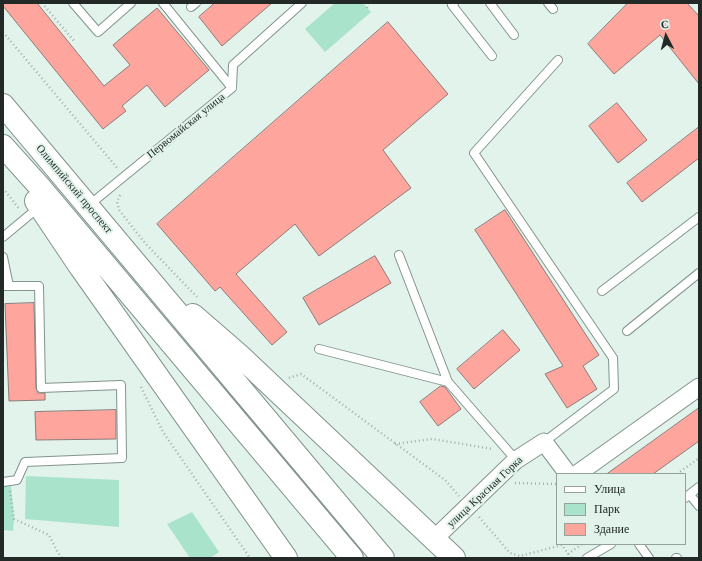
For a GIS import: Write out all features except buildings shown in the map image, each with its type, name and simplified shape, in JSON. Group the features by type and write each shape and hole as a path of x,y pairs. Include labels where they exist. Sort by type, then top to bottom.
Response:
{"main road":[{"name":"Олимпийский проспект","path":"3,105 144,273"},
{"path":"3,146 39,186 352,558"},
{"path":"3,154 81,268 286,558"},
{"path":"144,273 238,354 454,558"},
{"path":"144,273 383,558"}],"street":[{"path":"578,473 699,387"},
{"name":"улица Красная Горка","path":"434,539 469,506 514,456 544,442"},
{"path":"544,442 567,473"}],"lane":[{"path":"73,3 98,32 131,3"},
{"path":"163,3 232,88"},
{"name":"Первомайская улица","path":"88,206 232,88 233,65 302,3"},
{"path":"454,3 452,5 492,56"},
{"path":"490,3 514,35"},
{"path":"544,442 614,389 612,358 474,153 558,60"},
{"path":"3,237 40,207"},
{"path":"602,291 699,216"},
{"path":"399,255 448,382 514,456"},
{"path":"3,257 6,286 39,286 41,388 121,385 122,458 25,462 17,480 6,482"},
{"path":"627,331 699,273"},
{"path":"319,349 448,382"},
{"path":"688,496 699,487"},
{"path":"688,496 699,494"},
{"path":"688,496 699,506"},
{"path":"587,558 609,545"},
{"path":"640,545 649,558"}],"path":[{"path":"42,3 75,42"},
{"path":"368,3 368,8"},
{"path":"3,32 131,185 119,195 117,202 119,210 144,243 202,302"},
{"path":"288,378 301,374 394,444 445,480 510,554 520,556 562,545 571,558"},
{"path":"138,382 163,432 250,558"},
{"path":"394,444 432,439 514,456"},
{"path":"678,473 699,458"},
{"path":"6,482 14,519 49,535 62,558"},
{"path":"512,483 556,484"},
{"path":"568,554 580,545"}],"green space":[{"path":"335,3 363,3 371,12 325,52 305,29"},
{"path":"26,476 119,480 119,527 25,519"},
{"path":"3,486 11,486 14,519 13,531 3,530"},
{"path":"192,512 219,552 210,558 190,558 167,524"}]}
